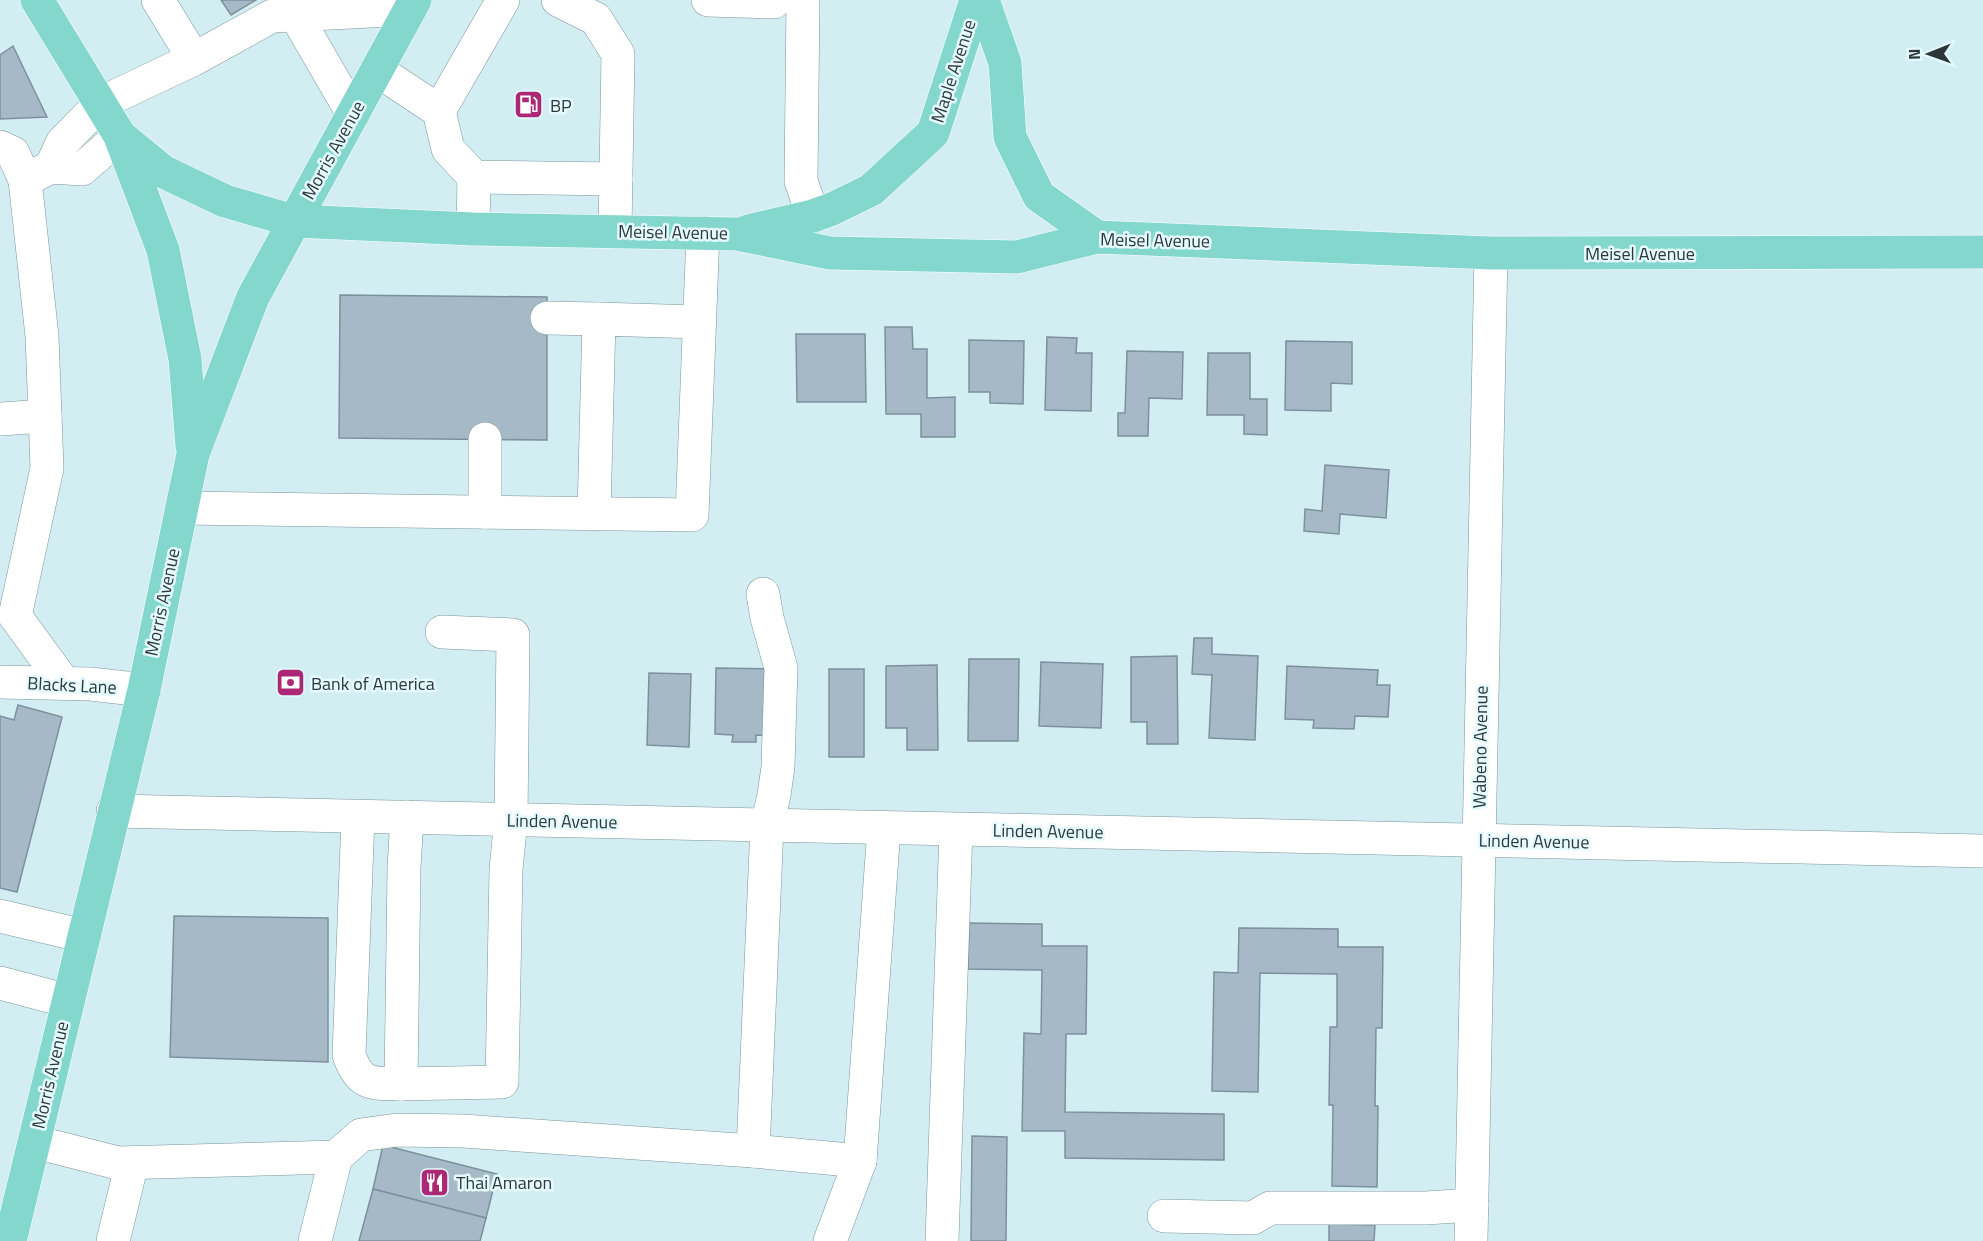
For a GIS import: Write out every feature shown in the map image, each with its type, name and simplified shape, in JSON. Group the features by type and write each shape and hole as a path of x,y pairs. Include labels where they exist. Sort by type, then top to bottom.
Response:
{"main road":[{"path":"37,0 120,136 163,250 185,359 193,454"},
{"name":"Maple Avenue","path":"737,234 813,216 871,190 933,133 976,0"},
{"path":"983,0 1005,63 1010,137 1039,196 1097,237"},
{"name":"Morris Avenue","path":"10,1241 144,690 193,454 253,297 412,4"},
{"name":"Meisel Avenue","path":"120,136 164,172 225,201 294,221 473,229 737,234 830,253 1017,257 1097,237 1491,253 1983,252"}],"street":[{"path":"158,0 194,59"},
{"path":"439,111 504,0"},
{"path":"558,0 597,19 618,54 615,231"},
{"path":"708,0 764,2 776,0"},
{"path":"803,0 801,181 813,216"},
{"path":"64,683 8,619 47,468 38,173 62,143 101,103 194,59 277,10 412,4"},
{"path":"277,10 353,114"},
{"path":"377,70 439,111 448,149 474,177 473,229"},
{"path":"0,147 13,153 38,173 82,169 120,136"},
{"path":"474,177 616,179"},
{"path":"182,508 692,515 703,233"},
{"name":"Wabeno Avenue","path":"1471,1241 1491,253"},
{"path":"548,318 699,322"},
{"path":"594,513 599,319"},
{"path":"0,419 45,416"},
{"path":"485,439 485,512"},
{"path":"753,1151 767,826 778,767 781,668 763,594"},
{"path":"358,816 349,1054 354,1067 360,1078 374,1083 502,1083 506,869 511,820 513,634 442,632"},
{"name":"Blacks Lane","path":"0,682 90,684 144,690"},
{"name":"Linden Avenue","path":"113,811 1983,851"},
{"path":"401,1084 404,868 407,818"},
{"path":"830,1241 860,1161 884,828"},
{"path":"942,1241 956,830"},
{"path":"0,916 84,936"},
{"path":"0,983 68,1001"},
{"path":"315,1241 336,1157 361,1135 397,1130 462,1131 753,1151 860,1161"},
{"path":"35,1142 118,1163 336,1157"},
{"path":"113,1241 132,1163"},
{"path":"1164,1216 1252,1218 1270,1208 1426,1208 1472,1205"}],"building":[{"path":"221,0 256,0 231,15"},
{"path":"13,46 47,117 0,119 0,55"},
{"path":"340,295 547,297 547,440 339,438"},
{"path":"885,327 912,327 913,349 927,349 927,398 955,397 955,437 921,437 921,414 886,414"},
{"path":"796,334 865,334 866,402 797,402"},
{"path":"1047,337 1077,338 1076,353 1092,353 1091,411 1045,410"},
{"path":"969,340 1024,341 1023,404 990,403 990,392 969,392"},
{"path":"1286,341 1352,342 1352,384 1331,383 1331,411 1285,410"},
{"path":"1127,351 1183,352 1182,399 1149,398 1148,436 1118,436 1118,413 1125,413"},
{"path":"1208,353 1250,353 1250,399 1267,399 1267,435 1244,434 1244,415 1207,415"},
{"path":"1325,465 1389,470 1386,518 1340,514 1339,534 1304,531 1305,509 1322,511"},
{"path":"1194,638 1212,638 1212,654 1258,656 1255,740 1209,738 1212,675 1192,674"},
{"path":"1177,656 1178,744 1147,744 1147,722 1131,722 1131,657"},
{"path":"969,659 1019,659 1018,741 968,741"},
{"path":"1041,662 1103,664 1101,728 1039,726"},
{"path":"937,665 938,750 907,750 907,728 886,728 886,666"},
{"path":"1287,666 1378,670 1377,685 1390,685 1388,717 1355,716 1354,729 1313,728 1314,720 1285,719"},
{"path":"716,668 774,669 773,736 756,735 756,742 732,742 733,735 715,734"},
{"path":"829,669 864,669 864,757 829,757"},
{"path":"649,673 691,674 689,747 647,745"},
{"path":"18,705 62,717 17,892 0,888 0,716 14,720"},
{"path":"174,916 328,918 328,1062 170,1057"},
{"path":"969,923 1042,924 1042,946 1087,946 1086,1034 1066,1034 1065,1112 1224,1114 1224,1160 1065,1158 1065,1131 1022,1131 1024,1033 1041,1034 1042,970 968,969"},
{"path":"1239,928 1338,929 1338,947 1383,947 1382,1028 1376,1028 1377,1187 1332,1186 1333,1105 1329,1105 1330,1027 1337,1027 1337,974 1260,973 1258,1092 1212,1091 1214,972 1238,973"},
{"path":"972,1136 1007,1137 1006,1241 971,1241"},
{"name":"Thai Amaron","path":"383,1145 497,1174 486,1218 373,1189"},
{"path":"373,1189 486,1218 480,1241 359,1241"},
{"path":"1329,1224 1375,1225 1374,1241 1329,1241"}],"place":[{"name":"BP","path":"529,105"},
{"name":"Bank of America","path":"290,683"},
{"name":"Thai Amaron","path":"435,1182"}]}
